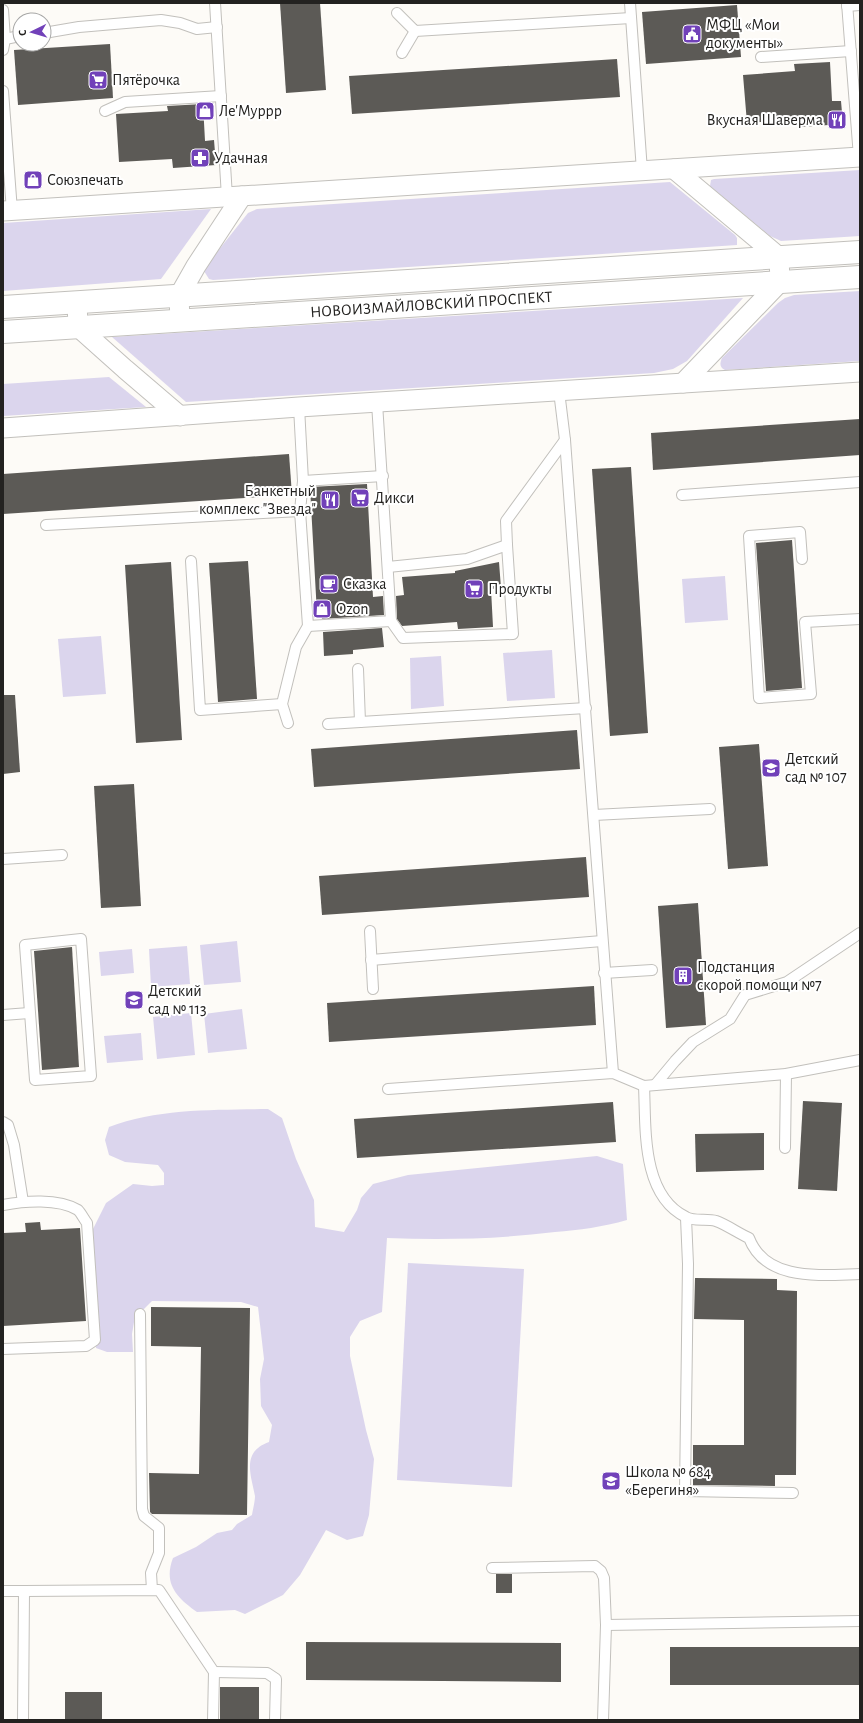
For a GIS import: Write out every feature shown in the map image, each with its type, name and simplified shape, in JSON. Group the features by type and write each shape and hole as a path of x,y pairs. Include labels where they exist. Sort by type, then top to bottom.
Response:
{"street":[{"path":"8,211 860,157"},
{"path":"674,169 779,257 780,282 683,383"},
{"path":"180,320 179,296 235,197"},
{"name":"НОВОИЗМАЙЛОВСКИЙ ПРОСПЕКТ","path":"3,307 860,252"},
{"name":"НОВОИЗМАЙЛОВСКИЙ ПРОСПЕКТ","path":"3,332 860,276"},
{"path":"77,302 78,327 124,369 180,416"},
{"path":"3,428 299,407 860,372"}],"lane":[{"path":"215,3 221,96 235,197"},
{"path":"630,3 642,171"},
{"path":"860,4 847,4 860,157"},
{"path":"3,10 5,39 3,50"},
{"path":"397,13 415,31 631,18"},
{"path":"52,32 79,27 161,20 180,23 197,29 217,27"},
{"path":"402,53 415,31"},
{"path":"5,39 12,38"},
{"path":"761,57 851,51"},
{"path":"3,91 8,211"},
{"path":"104,111 125,102 221,96"},
{"path":"559,391 565,440 594,814 604,973 613,1073"},
{"path":"377,403 391,621 402,638 513,634 506,521 565,440"},
{"path":"288,723 282,704 296,647 308,626 300,511 303,481 299,407"},
{"path":"303,481 382,476"},
{"path":"682,495 860,482"},
{"path":"46,525 300,511"},
{"path":"802,559 800,532 749,536 759,698 811,694 806,622 860,619"},
{"path":"388,567 466,559 507,545"},
{"path":"190,561 200,710 282,704"},
{"path":"308,626 391,621"},
{"path":"358,669 360,722"},
{"path":"328,724 586,708"},
{"path":"594,814 710,809"},
{"path":"3,859 62,855"},
{"path":"370,931 373,989"},
{"path":"655,1085 693,1042 730,1019 745,995 787,982 860,933"},
{"path":"81,939 90,1076 35,1080 29,1013 25,945 81,939"},
{"path":"371,960 602,941"},
{"path":"604,973 652,970"},
{"path":"3,1015 29,1013"},
{"path":"388,1089 613,1073 644,1086 786,1074 860,1060"},
{"path":"785,1148 786,1074"},
{"path":"644,1086 647,1155 652,1174 661,1193 672,1208 686,1218 715,1221 749,1238 753,1248 769,1264 792,1273 860,1274"},
{"path":"3,1122 8,1124 14,1145 22,1202"},
{"path":"3,1205 22,1202 42,1202 65,1205 79,1211 87,1223 95,1340 86,1346 3,1349"},
{"path":"686,1218 688,1264 685,1492 793,1493"},
{"path":"140,1314 142,1509 144,1516 159,1528 159,1553 152,1573 152,1590"},
{"path":"492,1568 595,1566 601,1571 604,1578 606,1625 603,1720"},
{"path":"3,1592 159,1590 214,1672 213,1720"},
{"path":"23,1720 24,1591"},
{"path":"606,1625 860,1621"},
{"path":"214,1672 267,1673 276,1679 275,1720"}],"shaded area":[{"path":"860,170 860,236 781,241 770,236 710,186 711,180 714,179"},
{"path":"670,182 735,235 737,238 737,245 213,280 209,279 204,271 206,266 248,213 257,209"},
{"path":"211,209 161,279 3,291 3,223"},
{"path":"860,291 860,361 725,370 721,366 720,363 722,358 778,303 785,298 794,295"},
{"path":"743,298 687,361 673,369 654,373 186,402 112,337"},
{"path":"109,377 146,407 3,416 3,384"},
{"path":"725,576 728,620 685,623 682,579"},
{"path":"101,636 106,694 63,697 58,639"},
{"path":"552,650 555,698 507,701 503,653"},
{"path":"441,656 444,706 411,709 410,658"},
{"path":"237,941 241,982 204,985 200,945"},
{"path":"187,946 190,984 151,987 149,949"},
{"path":"132,949 134,973 101,976 99,952"},
{"path":"242,1009 247,1049 208,1053 204,1014"},
{"path":"191,1013 195,1055 157,1059 153,1017"},
{"path":"141,1033 143,1060 107,1063 104,1036"},
{"path":"268,1109 282,1118 296,1159 314,1200 315,1227 344,1232 357,1210 361,1198 373,1184 408,1175 597,1156 623,1164 627,1220 609,1225 582,1229 492,1238 387,1238 382,1312 360,1321 350,1337 350,1356 366,1430 374,1459 369,1515 363,1536 347,1540 326,1530 300,1575 283,1595 245,1614 235,1610 197,1612 183,1601 174,1590 170,1575 170,1567 173,1558 196,1547 217,1533 232,1530 237,1524 252,1515 255,1496 250,1472 251,1458 260,1446 269,1442 272,1425 261,1406 260,1379 264,1359 258,1307 241,1302 152,1301 144,1309 136,1310 132,1334 133,1352 107,1352 96,1348 97,1307 93,1229 106,1203 133,1184 152,1186 164,1185 164,1173 158,1165 125,1162 109,1155 105,1140 109,1127 147,1116 187,1111"},
{"path":"408,1263 524,1269 512,1487 397,1480"}],"building":[{"path":"280,3 320,3 326,90 286,93"},
{"name":"МФЦ «Мои документы»","path":"737,5 741,57 646,64 642,12"},
{"path":"110,44 113,98 18,105 14,52 52,52 52,48"},
{"path":"617,59 620,97 352,114 349,76"},
{"path":"830,62 832,101 841,101 843,124 800,127 799,119 747,123 743,75 795,71 794,64"},
{"path":"203,104 205,141 214,140 216,165 173,168 172,159 119,162 116,114 168,111 167,106"},
{"path":"860,419 860,455 653,470 651,433"},
{"path":"289,454 292,495 3,514 3,474"},
{"path":"631,467 648,733 610,736 592,469"},
{"path":"367,484 373,597 383,596 384,615 322,619 321,614 317,614 310,487"},
{"path":"792,540 802,688 766,691 756,543"},
{"path":"248,561 257,699 218,702 209,563"},
{"path":"171,562 182,740 136,743 125,565"},
{"path":"499,562 501,588 491,589 493,627 458,629 457,622 402,626 397,619 396,596 404,595 402,577 455,573 455,571"},
{"path":"382,628 384,647 353,650 353,654 324,656 323,632"},
{"path":"3,695 15,695 20,772 3,774"},
{"path":"577,730 580,769 314,787 311,749"},
{"path":"759,744 768,866 728,869 719,747"},
{"path":"134,784 141,906 101,908 94,786"},
{"path":"586,857 589,897 322,915 319,876"},
{"name":"Подстанция скорой помощи №7","path":"698,903 706,1025 666,1028 658,906"},
{"path":"72,947 79,1067 42,1070 34,951"},
{"path":"594,986 596,1025 329,1042 327,1003"},
{"path":"803,1101 842,1103 837,1191 798,1189"},
{"path":"613,1102 616,1142 357,1158 354,1119"},
{"path":"764,1133 764,1170 696,1172 695,1134"},
{"path":"40,1222 41,1230 80,1228 86,1321 3,1326 3,1233 26,1232 25,1223"},
{"path":"695,1278 777,1279 777,1290 797,1291 796,1475 775,1475 775,1486 693,1485 693,1445 744,1445 744,1320 694,1319"},
{"path":"151,1307 250,1308 247,1515 152,1514 150,1512 149,1473 199,1474 201,1347 151,1346"},
{"path":"496,1574 512,1574 512,1593 496,1593"},
{"path":"306,1642 561,1643 561,1682 306,1680"},
{"path":"670,1647 860,1647 860,1685 670,1685"},
{"path":"220,1687 259,1687 259,1720 220,1720"},
{"path":"65,1692 102,1692 102,1720 65,1720"}],"place":[{"name":"МФЦ «Мои документы»","path":"692,34"},
{"name":"Пятёрочка","path":"98,80"},
{"name":"Ле'Муррр","path":"205,111"},
{"name":"Вкусная Шаверма","path":"837,120"},
{"name":"Удачная","path":"200,158"},
{"name":"Союзпечать","path":"33,180"},
{"name":"Дикси","path":"360,498"},
{"name":"Банкетный комплекс \"Звезда\"","path":"330,500"},
{"name":"Сказка","path":"329,584"},
{"name":"Продукты","path":"474,589"},
{"name":"Ozon","path":"322,609"},
{"name":"Детский сад № 107","path":"771,768"},
{"name":"Подстанция скорой помощи №7","path":"683,976"},
{"name":"Детский сад № 113","path":"134,1000"},
{"name":"Школа № 684 «Берегиня»","path":"611,1481"}]}
